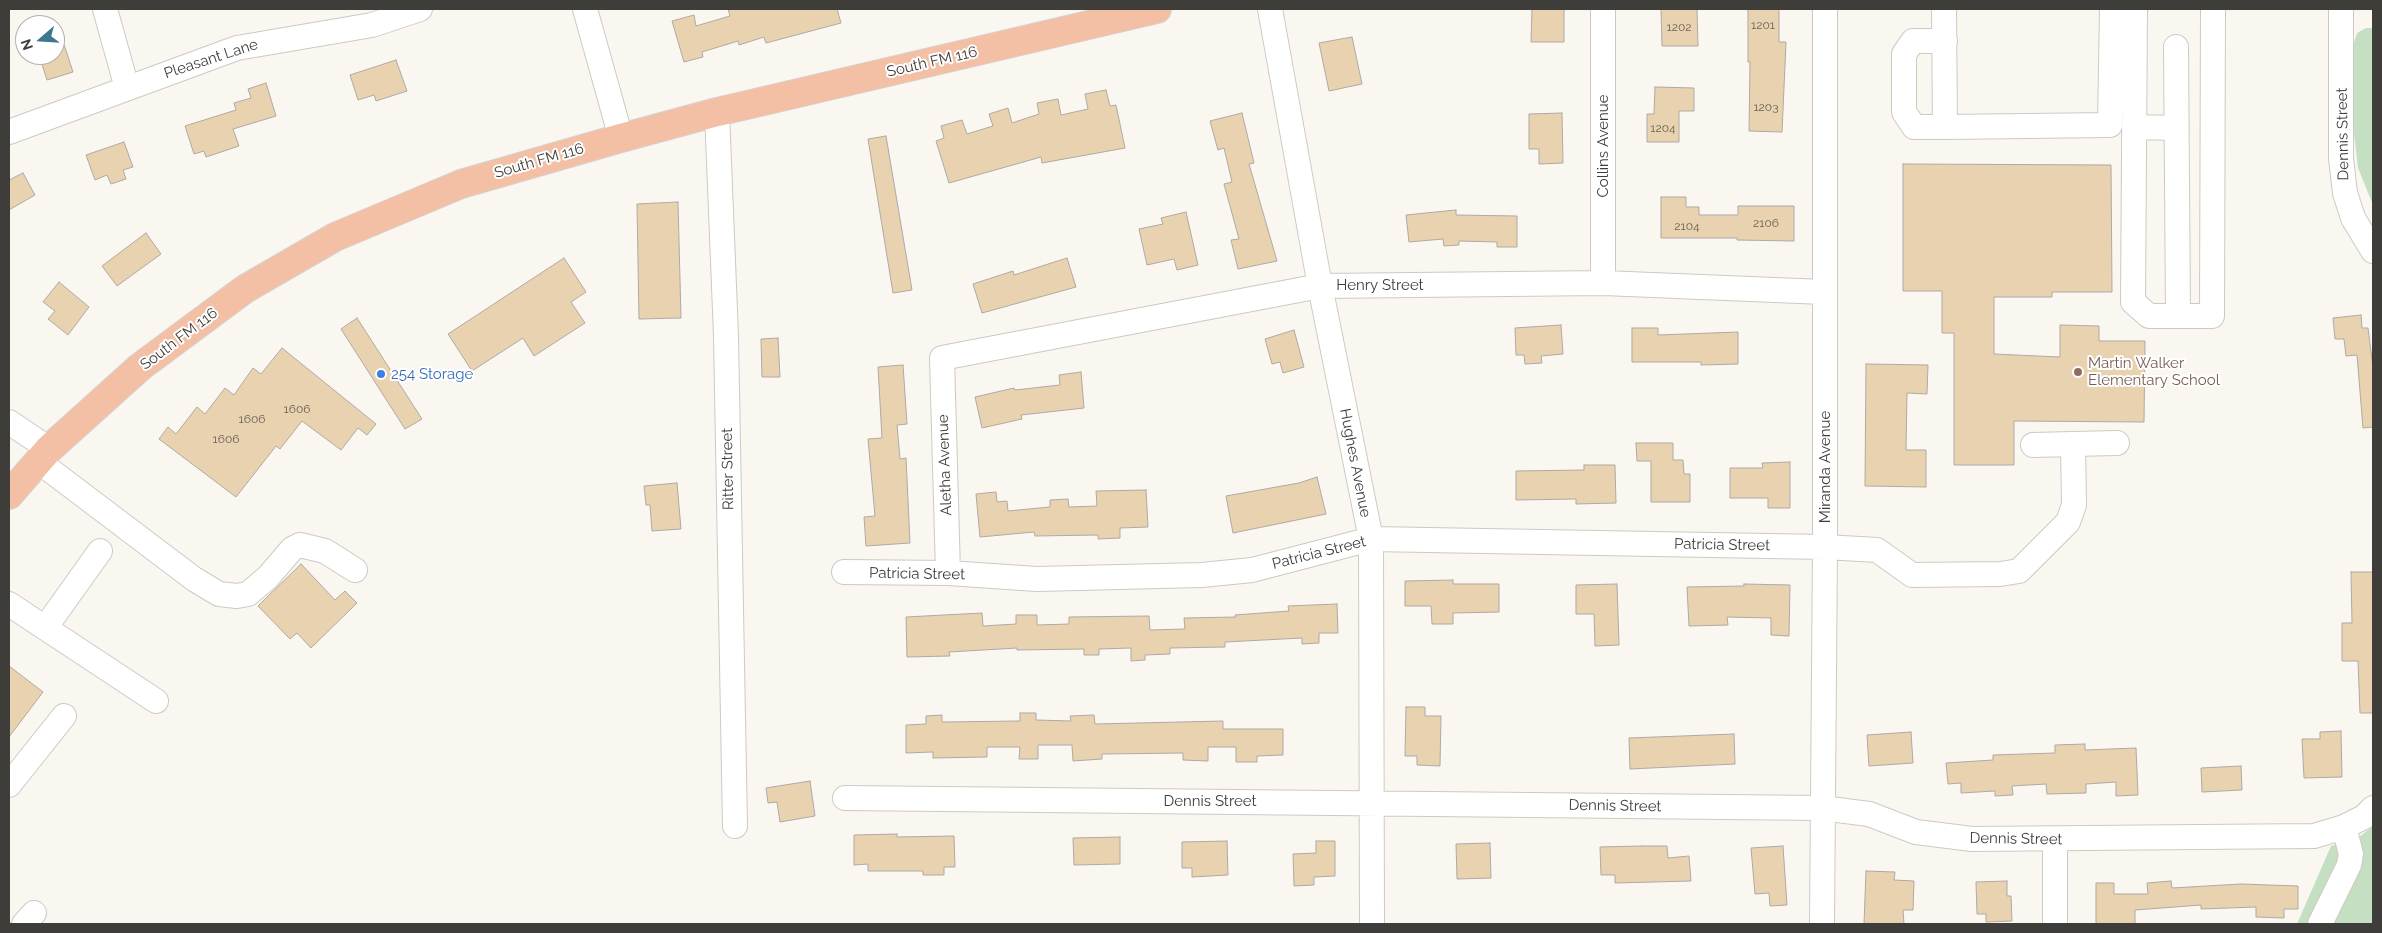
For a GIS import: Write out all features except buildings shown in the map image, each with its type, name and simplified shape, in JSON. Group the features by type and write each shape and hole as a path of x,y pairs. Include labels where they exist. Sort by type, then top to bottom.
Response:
{"main road":[{"name":"South FM 116","path":"9,494 44,455 140,368 245,289 336,237 461,184 717,112 1157,9"}],"street":[{"path":"106,9 127,88"},
{"name":"Pleasant Lane","path":"9,132 238,48 372,25 420,9"},
{"path":"585,9 620,138"},
{"name":"Hughes Avenue","path":"1270,9 1320,286 1371,539 1372,924"},
{"name":"Collins Avenue","path":"1603,9 1603,284"},
{"name":"Miranda Avenue","path":"1822,924 1825,547 1825,9"},
{"path":"1944,9 1945,127"},
{"path":"1944,41 1913,41 1904,54 1904,112 1914,127 2110,124 2112,9"},
{"path":"2135,9 2133,302 2149,316 2212,316 2212,9"},
{"name":"Dennis Street","path":"2341,9 2341,158 2345,193 2353,218 2373,251"},
{"path":"2176,47 2178,316"},
{"name":"Ritter Street","path":"717,112 726,336 735,826"},
{"path":"2134,127 2176,128"},
{"name":"Henry Street","path":"942,358 1320,286 1603,284 1824,292"},
{"name":"Aletha Avenue","path":"942,358 948,573"},
{"path":"9,422 44,455 194,579 219,594 237,596 248,594 268,577 292,549 300,545 325,551 355,570"},
{"path":"2033,445 2117,443"},
{"name":"Patricia Street","path":"844,572 948,573 1037,579 1202,575 1252,570 1371,539 1825,547 1877,550 1912,575 2000,574 2019,571 2068,522 2074,505 2073,444"},
{"path":"45,628 100,551"},
{"path":"9,604 156,702"},
{"path":"9,785 64,716"},
{"name":"Dennis Street","path":"845,798 1822,808 1869,814 1916,832 1972,839 2055,840 2314,836 2344,827 2364,817 2373,808"},
{"path":"2320,924 2350,865 2351,854 2344,827"},
{"path":"2055,840 2055,924"}],"green space":[{"path":"2366,28 2373,28 2373,205 2358,168 2353,125 2354,43 2357,33"},
{"path":"2373,826 2373,924 2297,924 2331,846 2359,837"}],"place":[{"name":"Martin Walker Elementary School","path":"2078,372"},
{"name":"254 Storage","path":"381,374"}]}
